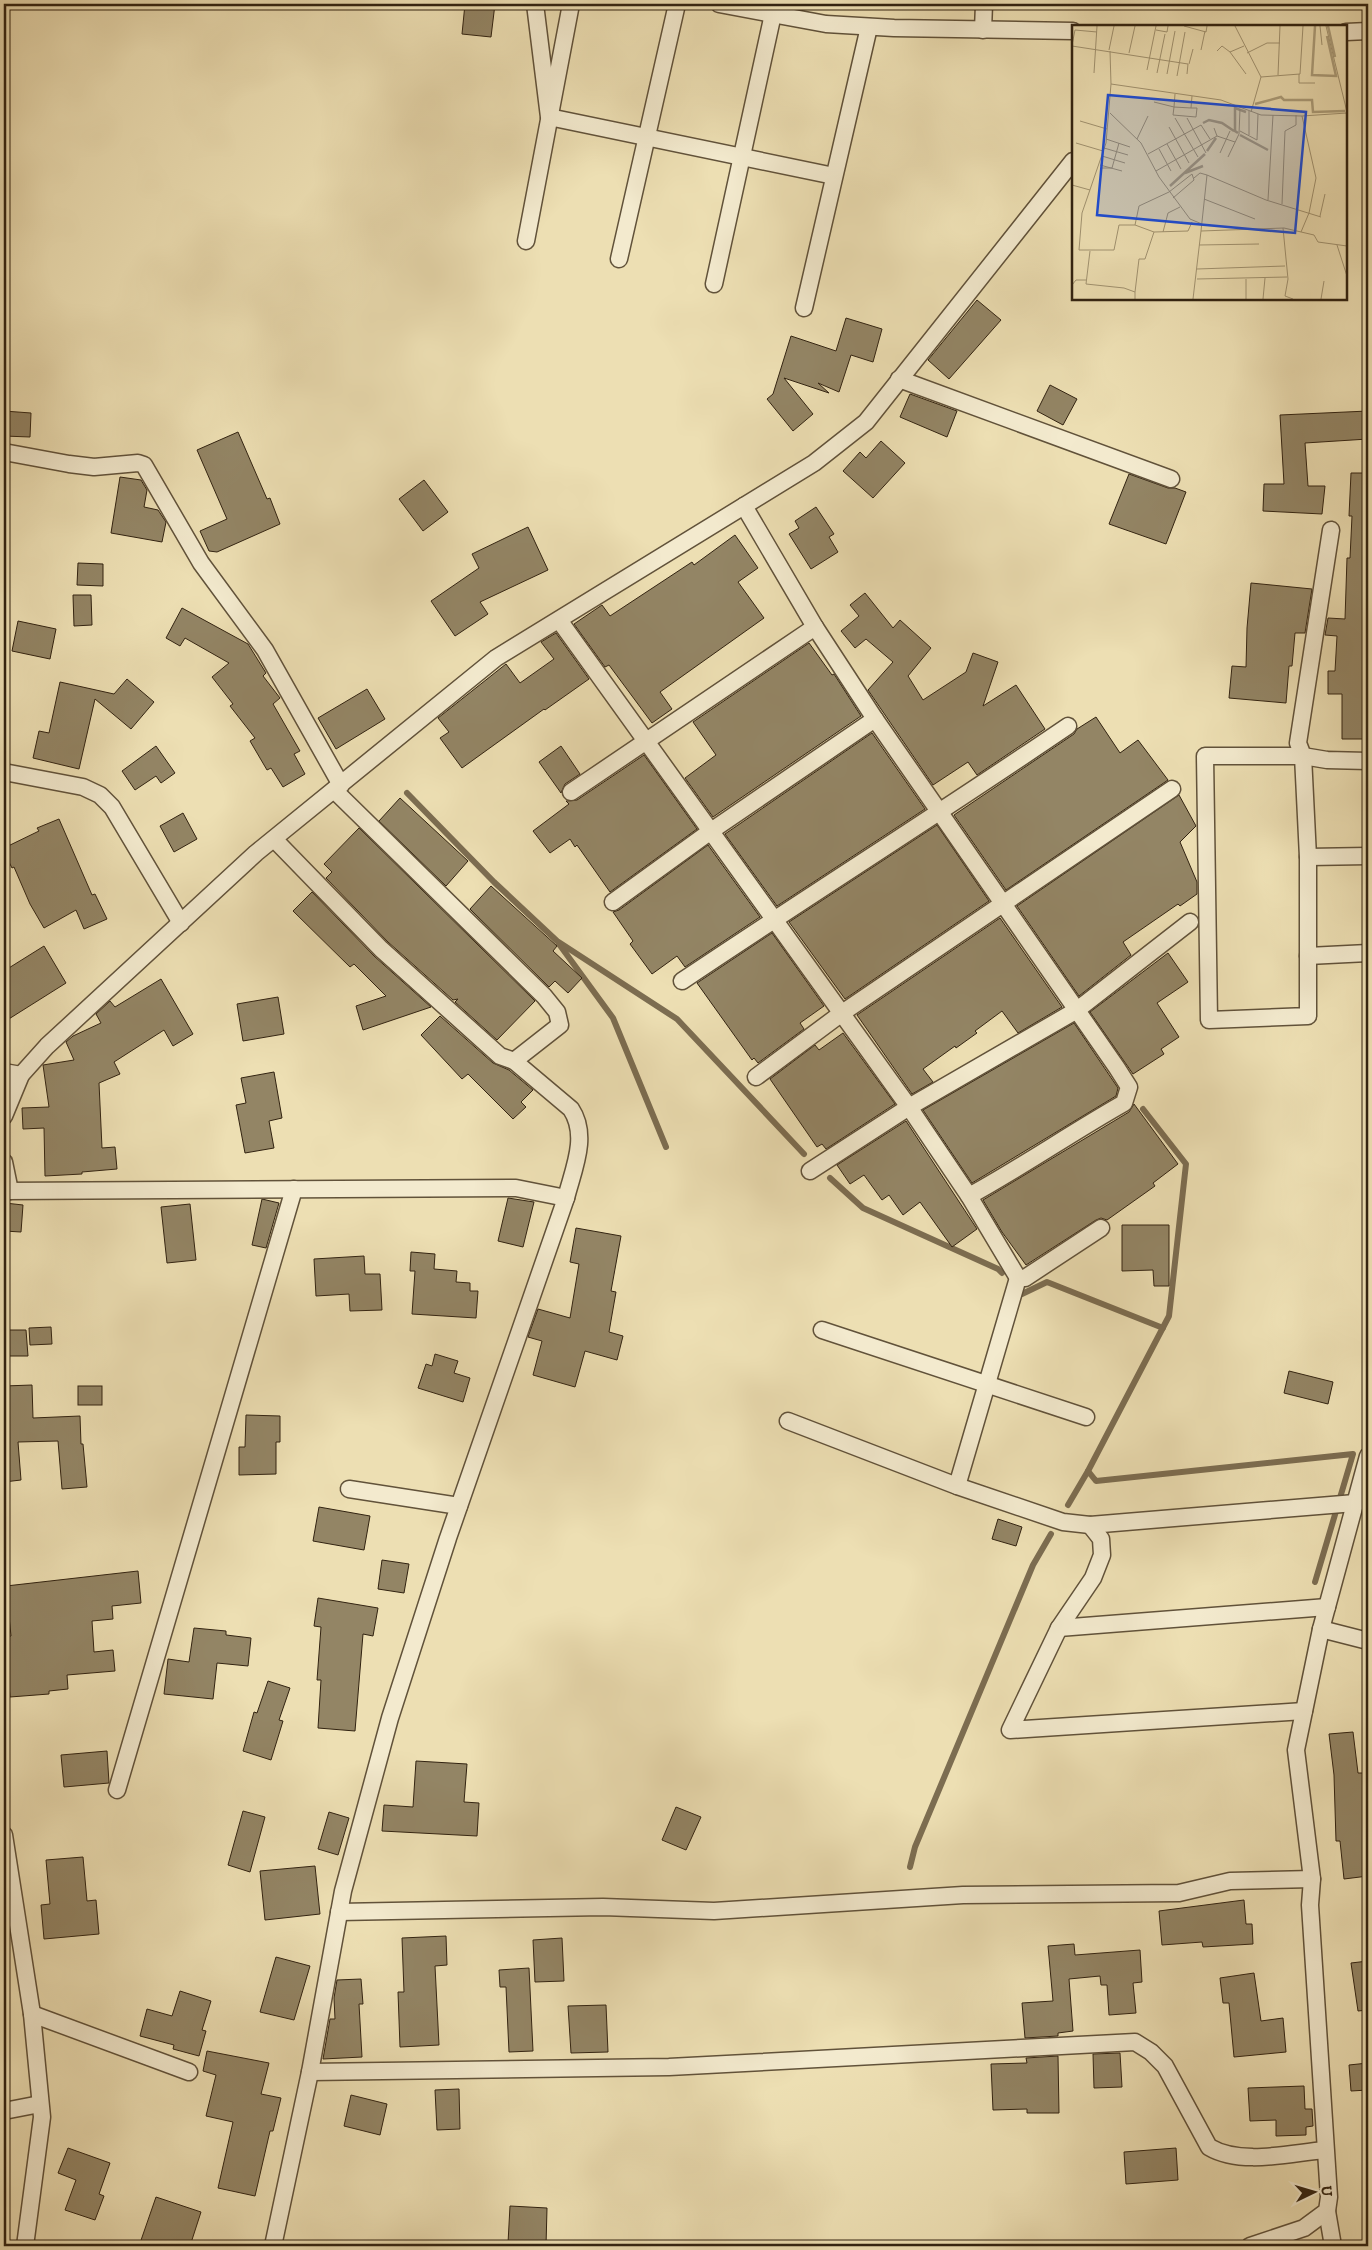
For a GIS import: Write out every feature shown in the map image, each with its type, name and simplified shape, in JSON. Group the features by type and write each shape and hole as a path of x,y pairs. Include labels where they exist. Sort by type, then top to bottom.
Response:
{"street":[{"path":"536,4 549,117"},
{"path":"526,241 571,4"},
{"path":"620,259 646,137 678,4"},
{"path":"719,4 738,5 826,24 869,27 1072,31"},
{"path":"983,30 984,4"},
{"path":"714,284 773,14"},
{"path":"804,308 869,27"},
{"path":"1347,32 1368,32"},
{"path":"549,117 834,176"},
{"path":"4,1116 21,1075 47,1046 274,839 496,658 814,463 866,422 1072,162"},
{"path":"899,379 1171,479"},
{"path":"4,452 94,467 138,463 144,465 201,563 264,650 337,788 558,1012 560,1025 514,1061"},
{"path":"744,506 815,627 1128,1087 1124,1103 1080,1128 1009,1174 969,1196"},
{"path":"1331,530 1298,743 1303,756 1308,857 1308,1016 1209,1020 1205,756 1303,756 1327,760 1368,761"},
{"path":"559,620 909,1107 969,1196 1018,1278 957,1486"},
{"path":"571,792 815,627"},
{"path":"612,902 711,831 876,719"},
{"path":"682,982 774,919 940,813 1068,726"},
{"path":"4,772 83,787 100,795 112,807 181,923"},
{"path":"756,1076 842,1013 1172,789"},
{"path":"272,2246 310,2072 343,1891 390,1718 459,1506 566,1198 578,1153 580,1136 576,1117 571,1110 514,1061 500,1056 381,949 274,839"},
{"path":"1308,857 1368,856"},
{"path":"810,1171 909,1107 1077,1010 1190,922"},
{"path":"1308,956 1368,953"},
{"path":"4,1072 21,1075"},
{"path":"4,1162 7,1191 516,1188 566,1198"},
{"path":"117,1790 294,1189"},
{"path":"1018,1278 1025,1278 1101,1228"},
{"path":"822,1330 1086,1417"},
{"path":"788,1421 957,1486 1063,1522 1090,1525 1355,1503"},
{"path":"1333,2246 1327,2211 1329,2197 1310,1905 1312,1879 1296,1750 1321,1629 1368,1456"},
{"path":"349,1489 459,1506"},
{"path":"1090,1525 1101,1538 1102,1555 1093,1578 1059,1628 1010,1730 1304,1711"},
{"path":"1059,1628 1327,1607"},
{"path":"1321,1629 1368,1641"},
{"path":"4,1835 32,2014 42,2117 25,2246"},
{"path":"339,1912 603,1907 714,1910 964,1895 1179,1893 1230,1881 1312,1879"},
{"path":"32,2014 189,2072"},
{"path":"310,2072 669,2067 1135,2042 1151,2052 1165,2066 1210,2147 1221,2154 1247,2158 1325,2150"},
{"path":"4,2111 40,2104"},
{"path":"1250,2246 1304,2228 1327,2211"}],"building":[{"path":"465,4 495,4 491,37 462,34"},
{"path":"977,300 1001,320 949,379 928,360"},
{"path":"846,318 882,329 873,362 851,355 839,392 818,383 829,393 784,378 813,414 793,431 767,399 773,394 791,336 836,351"},
{"path":"1050,385 1077,399 1063,425 1037,411"},
{"path":"910,394 957,411 947,437 900,417"},
{"path":"4,411 31,413 30,437 4,436"},
{"path":"1368,411 1368,439 1305,443 1308,486 1325,486 1322,514 1263,511 1264,484 1284,484 1280,415"},
{"path":"238,432 267,499 270,498 280,524 217,552 209,551 200,531 227,519 197,450"},
{"path":"881,441 905,463 873,498 843,471 860,452 866,458"},
{"path":"1351,473 1368,473 1368,739 1342,739 1342,694 1328,694 1328,671 1335,671 1337,636 1325,635 1328,618 1345,619 1347,558 1350,558 1352,516 1349,516"},
{"path":"1129,474 1168,488 1175,488 1186,492 1166,544 1109,524"},
{"path":"120,477 141,480 147,490 144,507 158,510 166,522 162,542 111,533"},
{"path":"424,480 448,512 423,531 399,499"},
{"path":"816,507 834,534 829,537 838,552 811,569 789,534 799,528 795,521"},
{"path":"528,527 548,570 480,602 488,614 455,636 431,601 479,568 472,554"},
{"path":"735,535 758,568 738,582 764,618 660,692 672,709 652,723 609,665 605,667 574,624 602,605 610,616 692,562 694,565"},
{"path":"78,563 103,564 103,586 77,585"},
{"path":"1251,583 1312,589 1305,633 1295,633 1292,666 1289,666 1286,703 1229,698 1232,666 1246,667"},
{"path":"865,593 893,628 900,620 931,648 908,676 923,700 966,672 973,653 998,662 983,706 1016,685 1045,729 977,775 968,762 933,785 868,690 893,662 866,639 855,648 841,631 859,616 850,605"},
{"path":"73,595 91,595 92,625 74,626"},
{"path":"182,608 248,644 266,673 263,676 280,698 273,704 300,751 294,754 305,774 283,787 271,768 267,770 250,741 255,738 230,706 233,704 212,677 229,663 185,638 180,646 166,638"},
{"path":"18,621 56,629 50,659 12,651"},
{"path":"556,633 589,679 462,768 440,738 449,732 438,718 506,664 520,683 554,659 541,642"},
{"path":"809,643 832,675 834,674 861,716 713,817 685,778 716,755 693,722"},
{"path":"127,679 154,702 131,729 95,699 79,769 33,758 39,731 49,733 60,682 114,694"},
{"path":"367,689 385,719 336,749 318,718"},
{"path":"1096,717 1120,753 1138,740 1168,780 1006,890 954,815"},
{"path":"872,733 925,809 777,906 725,834"},
{"path":"156,746 175,773 161,783 156,776 135,790 122,771"},
{"path":"561,746 580,774 565,784 561,793 539,762"},
{"path":"644,755 697,829 610,892 577,845 575,847 570,839 550,853 533,831 569,804 566,801 577,800"},
{"path":"1179,795 1196,826 1180,842 1197,882 1197,894 1180,906 1178,904 1123,942 1131,955 1079,996 1017,906"},
{"path":"400,798 468,861 446,886 379,821"},
{"path":"183,813 197,839 174,852 160,826"},
{"path":"59,819 92,895 95,894 107,919 84,929 76,910 44,928 30,904 14,867 12,868 4,852 4,848 39,831 37,828"},
{"path":"937,825 989,901 845,999 789,922"},
{"path":"359,828 535,1001 497,1040 455,1002 458,999 453,1000 388,942 326,878 332,872 324,864"},
{"path":"708,845 760,917 685,967 677,956 652,974 630,944 633,941 613,912 619,910"},
{"path":"491,886 557,946 553,951 582,978 568,993 555,981 549,987 470,909"},
{"path":"312,892 374,956 431,1007 363,1030 356,1006 386,996 354,964 350,967 293,911"},
{"path":"1000,918 1062,1007 1018,1033 1002,1011 975,1031 977,1033 923,1069 933,1082 912,1094 857,1015"},
{"path":"772,933 824,1006 800,1023 804,1029 758,1063 754,1058 752,1060 697,983"},
{"path":"44,946 66,983 4,1022 4,971"},
{"path":"1168,953 1188,982 1157,1003 1179,1037 1161,1049 1164,1054 1133,1074 1090,1012"},
{"path":"161,979 193,1034 173,1046 164,1030 114,1062 120,1074 99,1083 102,1148 115,1147 117,1169 82,1172 82,1174 45,1176 44,1128 23,1129 22,1108 49,1107 43,1065 74,1060 66,1042 73,1036 101,1023 96,1014 110,1001 115,1007"},
{"path":"278,997 284,1034 243,1041 237,1004"},
{"path":"440,1016 493,1063 509,1070 533,1090 521,1102 526,1107 513,1119 468,1074 462,1079 421,1035"},
{"path":"1074,1023 1118,1088 1116,1096 972,1183 923,1110"},
{"path":"843,1033 895,1104 826,1149 822,1144 817,1147 770,1079 815,1045 819,1050"},
{"path":"274,1072 282,1118 269,1121 274,1148 245,1153 236,1105 246,1103 241,1078"},
{"path":"1134,1104 1178,1164 1153,1183 1155,1186 1107,1220 1101,1218 1096,1220 1026,1265 1002,1232 983,1200 1129,1112"},
{"path":"906,1121 977,1229 952,1247 920,1202 903,1215 889,1195 882,1200 864,1175 850,1184 837,1165"},
{"path":"508,1198 534,1202 523,1247 498,1241"},
{"path":"262,1199 279,1203 266,1248 252,1245"},
{"path":"5,1203 23,1205 21,1232 4,1231"},
{"path":"190,1204 196,1260 167,1263 161,1207"},
{"path":"1122,1225 1169,1225 1169,1286 1154,1286 1153,1270 1122,1271"},
{"path":"576,1228 621,1236 611,1291 616,1292 609,1332 623,1336 617,1360 585,1351 575,1387 533,1375 542,1341 528,1337 538,1309 570,1318 579,1264 570,1262"},
{"path":"411,1252 435,1254 434,1269 457,1271 456,1282 470,1283 470,1291 478,1291 476,1318 412,1314 415,1271 410,1271"},
{"path":"364,1256 365,1274 380,1274 382,1310 350,1311 349,1294 316,1296 314,1259"},
{"path":"51,1327 52,1344 30,1345 29,1328"},
{"path":"4,1330 26,1330 28,1356 4,1356"},
{"path":"435,1354 458,1361 454,1373 470,1378 463,1402 418,1388 426,1364 432,1366"},
{"path":"1289,1371 1333,1382 1328,1404 1284,1393"},
{"path":"32,1385 33,1418 80,1416 81,1444 83,1444 87,1487 62,1489 58,1441 18,1442 21,1480 4,1482 4,1386"},
{"path":"78,1386 102,1386 102,1405 78,1405"},
{"path":"246,1415 280,1416 280,1442 276,1442 276,1474 239,1475 239,1447 245,1447"},
{"path":"319,1507 370,1516 364,1550 313,1541"},
{"path":"998,1519 1022,1527 1016,1546 992,1539"},
{"path":"382,1560 409,1564 404,1593 378,1589"},
{"path":"138,1571 141,1603 112,1606 113,1619 92,1621 94,1652 113,1650 115,1671 67,1675 68,1689 49,1691 49,1694 10,1697 5,1637 11,1636 6,1586"},
{"path":"318,1598 378,1608 373,1636 363,1634 355,1731 318,1728 321,1680 317,1680 321,1627 314,1626"},
{"path":"194,1628 226,1631 226,1635 251,1638 248,1666 217,1663 213,1699 164,1694 168,1659 189,1662"},
{"path":"268,1681 290,1688 279,1720 283,1721 271,1760 243,1751 254,1712 257,1713"},
{"path":"1353,1732 1358,1773 1366,1773 1368,1876 1344,1879 1340,1841 1336,1841 1334,1775 1329,1734"},
{"path":"107,1751 109,1783 64,1787 61,1755"},
{"path":"416,1761 467,1764 464,1802 479,1803 477,1836 382,1831 384,1805 413,1807"},
{"path":"676,1807 701,1817 686,1850 662,1840"},
{"path":"243,1811 265,1817 250,1872 228,1865"},
{"path":"329,1812 349,1818 338,1855 318,1849"},
{"path":"83,1857 87,1901 96,1900 99,1934 44,1939 41,1905 50,1904 46,1860"},
{"path":"315,1866 320,1914 265,1920 260,1871"},
{"path":"1244,1900 1246,1924 1252,1924 1253,1944 1203,1947 1202,1942 1162,1945 1159,1911"},
{"path":"446,1936 447,1965 435,1966 439,2045 400,2047 398,1992 404,1992 402,1938"},
{"path":"562,1938 564,1981 535,1982 533,1940"},
{"path":"1074,1944 1075,1955 1140,1950 1142,1982 1133,1983 1136,2013 1109,2015 1107,1985 1101,1985 1100,1976 1069,1979 1073,2031 1058,2033 1058,2036 1025,2038 1022,2003 1053,2001 1048,1946"},
{"path":"276,1957 310,1966 294,2020 260,2012"},
{"path":"1368,1961 1368,2010 1358,2011 1351,1963"},
{"path":"529,1968 533,2051 509,2052 506,1987 500,1987 499,1970"},
{"path":"1254,1973 1261,2021 1283,2018 1286,2052 1234,2057 1229,2003 1223,2003 1220,1978"},
{"path":"361,1979 363,2004 359,2004 362,2057 323,2059 330,2019 335,2019 334,1998 337,1980"},
{"path":"180,1991 211,2001 202,2030 206,2031 199,2056 173,2049 174,2045 140,2036 147,2009 172,2016"},
{"path":"606,2005 608,2052 571,2053 568,2006"},
{"path":"207,2051 269,2063 261,2094 281,2098 273,2131 270,2131 255,2196 218,2188 233,2122 206,2116 216,2075 203,2071"},
{"path":"1120,2053 1122,2087 1094,2088 1093,2054"},
{"path":"1058,2056 1059,2113 1027,2113 1027,2109 993,2110 991,2064 1027,2063 1026,2058"},
{"path":"1368,2063 1368,2090 1351,2091 1349,2065"},
{"path":"1304,2086 1305,2109 1312,2109 1313,2126 1306,2127 1306,2135 1276,2136 1276,2120 1250,2121 1248,2088"},
{"path":"459,2089 460,2129 437,2130 435,2090"},
{"path":"351,2095 387,2104 380,2135 344,2126"},
{"path":"68,2148 110,2163 99,2194 104,2196 95,2220 65,2210 76,2180 58,2173"},
{"path":"1176,2148 1178,2180 1126,2184 1124,2152"},
{"path":"156,2197 201,2212 190,2246 139,2246"},
{"path":"510,2206 547,2208 546,2246 508,2243"}],"waterway":[{"path":"407,793 494,882 557,941 677,1019 804,1154"},
{"path":"559,944 613,1018 666,1147"},
{"path":"1088,1471 1169,1316 1186,1164 1143,1109"},
{"path":"830,1178 863,1208 998,1269 1002,1273"},
{"path":"1022,1294 1047,1282 1163,1328"},
{"path":"1068,1505 1088,1471 1096,1481 1353,1454 1315,1582"},
{"path":"910,1867 915,1847 1033,1565 1051,1534"}]}
